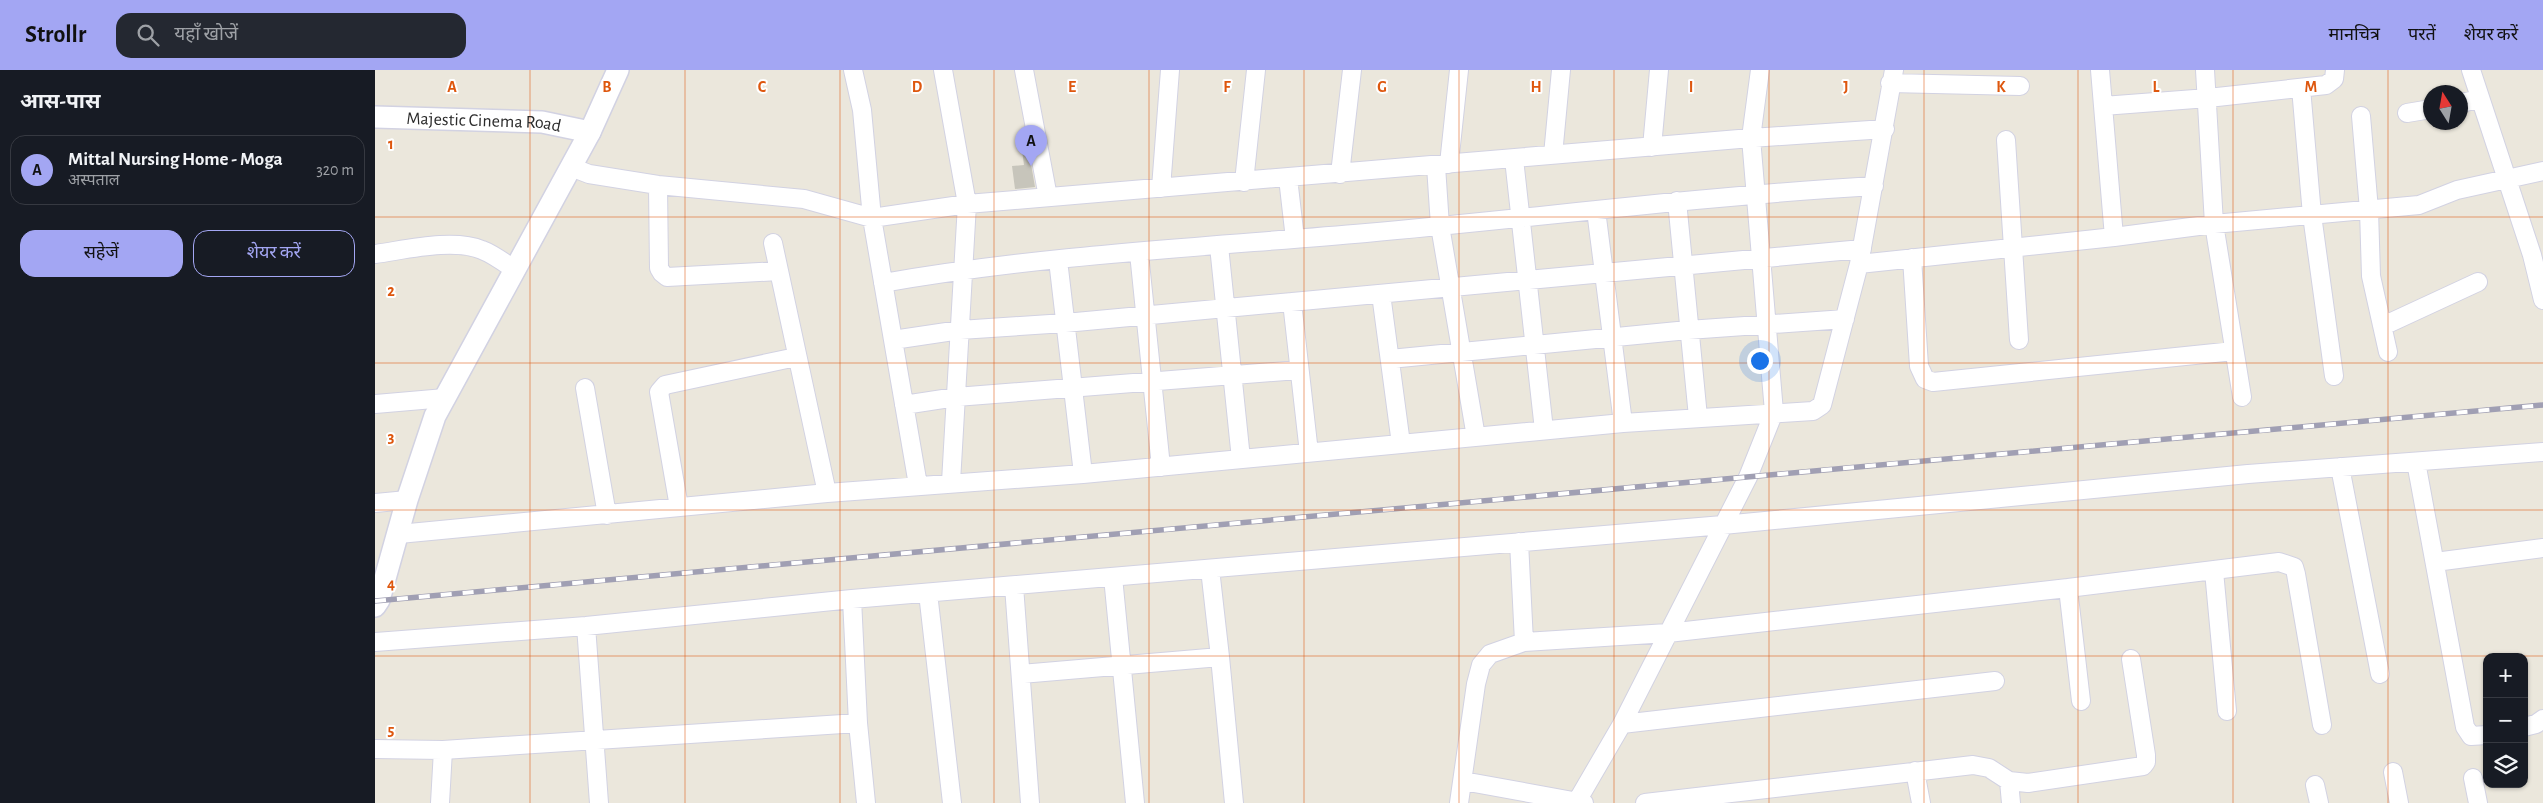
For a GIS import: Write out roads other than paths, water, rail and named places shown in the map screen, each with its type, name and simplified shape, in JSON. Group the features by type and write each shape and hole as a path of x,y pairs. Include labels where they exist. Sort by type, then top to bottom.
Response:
{"street":[{"path":"375,606 435,416 591,132 617,70"},
{"path":"853,70 862,110 872,218 918,485"},
{"path":"943,70 967,204 951,482"},
{"path":"1023,70 1048,197"},
{"path":"1161,188 1170,70"},
{"path":"1244,182 1256,70"},
{"path":"1340,174 1352,70"},
{"path":"1459,70 1443,165 1440,226 1476,437"},
{"path":"1553,156 1561,70"},
{"path":"1463,781 1579,803 1748,477 1774,412 1765,326 1751,138 1760,70"},
{"path":"2100,70 2114,237"},
{"path":"2205,70 2214,224 2242,397"},
{"path":"2103,106 2208,98 2326,85 2334,79 2335,70"},
{"path":"2471,70 2479,99 2507,177 2543,300"},
{"path":"1652,147 1655,71"},
{"path":"399,534 951,482 1161,467 1698,416 1774,412 1807,413 1818,409 1822,405 1861,256 1885,129 1892,76 2020,86"},
{"path":"2301,88 2312,216 2334,376"},
{"path":"2468,101 2479,99"},
{"path":"2407,113 2423,110"},
{"path":"2361,116 2369,210 2371,276 2388,352"},
{"name":"Majestic Cinema Road","path":"375,117 542,122 591,132"},
{"path":"571,167 589,174 658,185 804,199 872,218 967,204 1751,138 1885,129"},
{"path":"2006,140 2019,340"},
{"path":"1514,159 1544,430"},
{"path":"893,340 960,330 1146,316 1761,259 1861,256 1912,258 2013,248 2214,224 2427,204 2452,192 2507,177 2543,171"},
{"path":"1288,178 1295,239"},
{"path":"658,185 659,268 667,278 779,271"},
{"path":"883,282 963,269 1440,226 1755,193 1874,186"},
{"path":"1677,202 1688,330 1698,416"},
{"path":"1596,210 1623,423"},
{"path":"773,243 827,493"},
{"path":"375,254 412,247 450,246 481,249 515,270"},
{"path":"1219,246 1241,459"},
{"path":"1139,253 1161,467"},
{"path":"1912,258 1919,366 1925,379 1933,382 2234,351"},
{"path":"1058,260 1083,474"},
{"path":"2383,326 2478,282"},
{"path":"1381,294 1401,444"},
{"path":"1292,302 1298,370 1309,453"},
{"path":"1390,359 1612,339 1688,330 1845,319"},
{"path":"679,507 659,392 665,385 797,357"},
{"path":"904,405 956,396 1298,370"},
{"path":"585,388 607,515"},
{"path":"375,404 445,398"},
{"path":"375,642 586,626 852,599 1723,525 2340,467 2543,452"},
{"path":"2416,462 2465,727 2471,736 2483,735"},
{"path":"2340,467 2380,674"},
{"path":"375,503 407,500"},
{"path":"1519,542 1524,642"},
{"path":"2435,562 2543,548"},
{"path":"1459,803 1476,684 1481,665 1490,654 1524,642 1668,633 2279,562 2294,567 2300,588 2323,726"},
{"path":"1210,569 1235,803"},
{"path":"2214,571 2227,711"},
{"path":"1113,578 1135,803"},
{"path":"1014,586 1030,803"},
{"path":"2068,588 2081,701"},
{"path":"928,593 952,803"},
{"path":"852,599 859,724 866,803"},
{"path":"586,626 599,803"},
{"path":"1021,674 1121,667 1220,657"},
{"path":"1645,803 1915,771 1982,765 2009,781 2044,783 2095,772 2143,766 2146,762 2146,756 2131,659"},
{"path":"1621,724 1995,681"},
{"path":"2528,726 2536,724 2543,719"},
{"path":"375,749 443,750 859,724"},
{"path":"440,803 443,750"},
{"path":"1915,771 1921,803"},
{"path":"2393,772 2399,803"},
{"path":"2473,778 2478,803"},
{"path":"2009,781 2011,803"},
{"path":"2315,785 2319,803"}],"railway":[{"path":"375,601 2543,405"}],"place":[{"name":"Mittal Nursing Home - Moga","path":"1031,166"}]}
